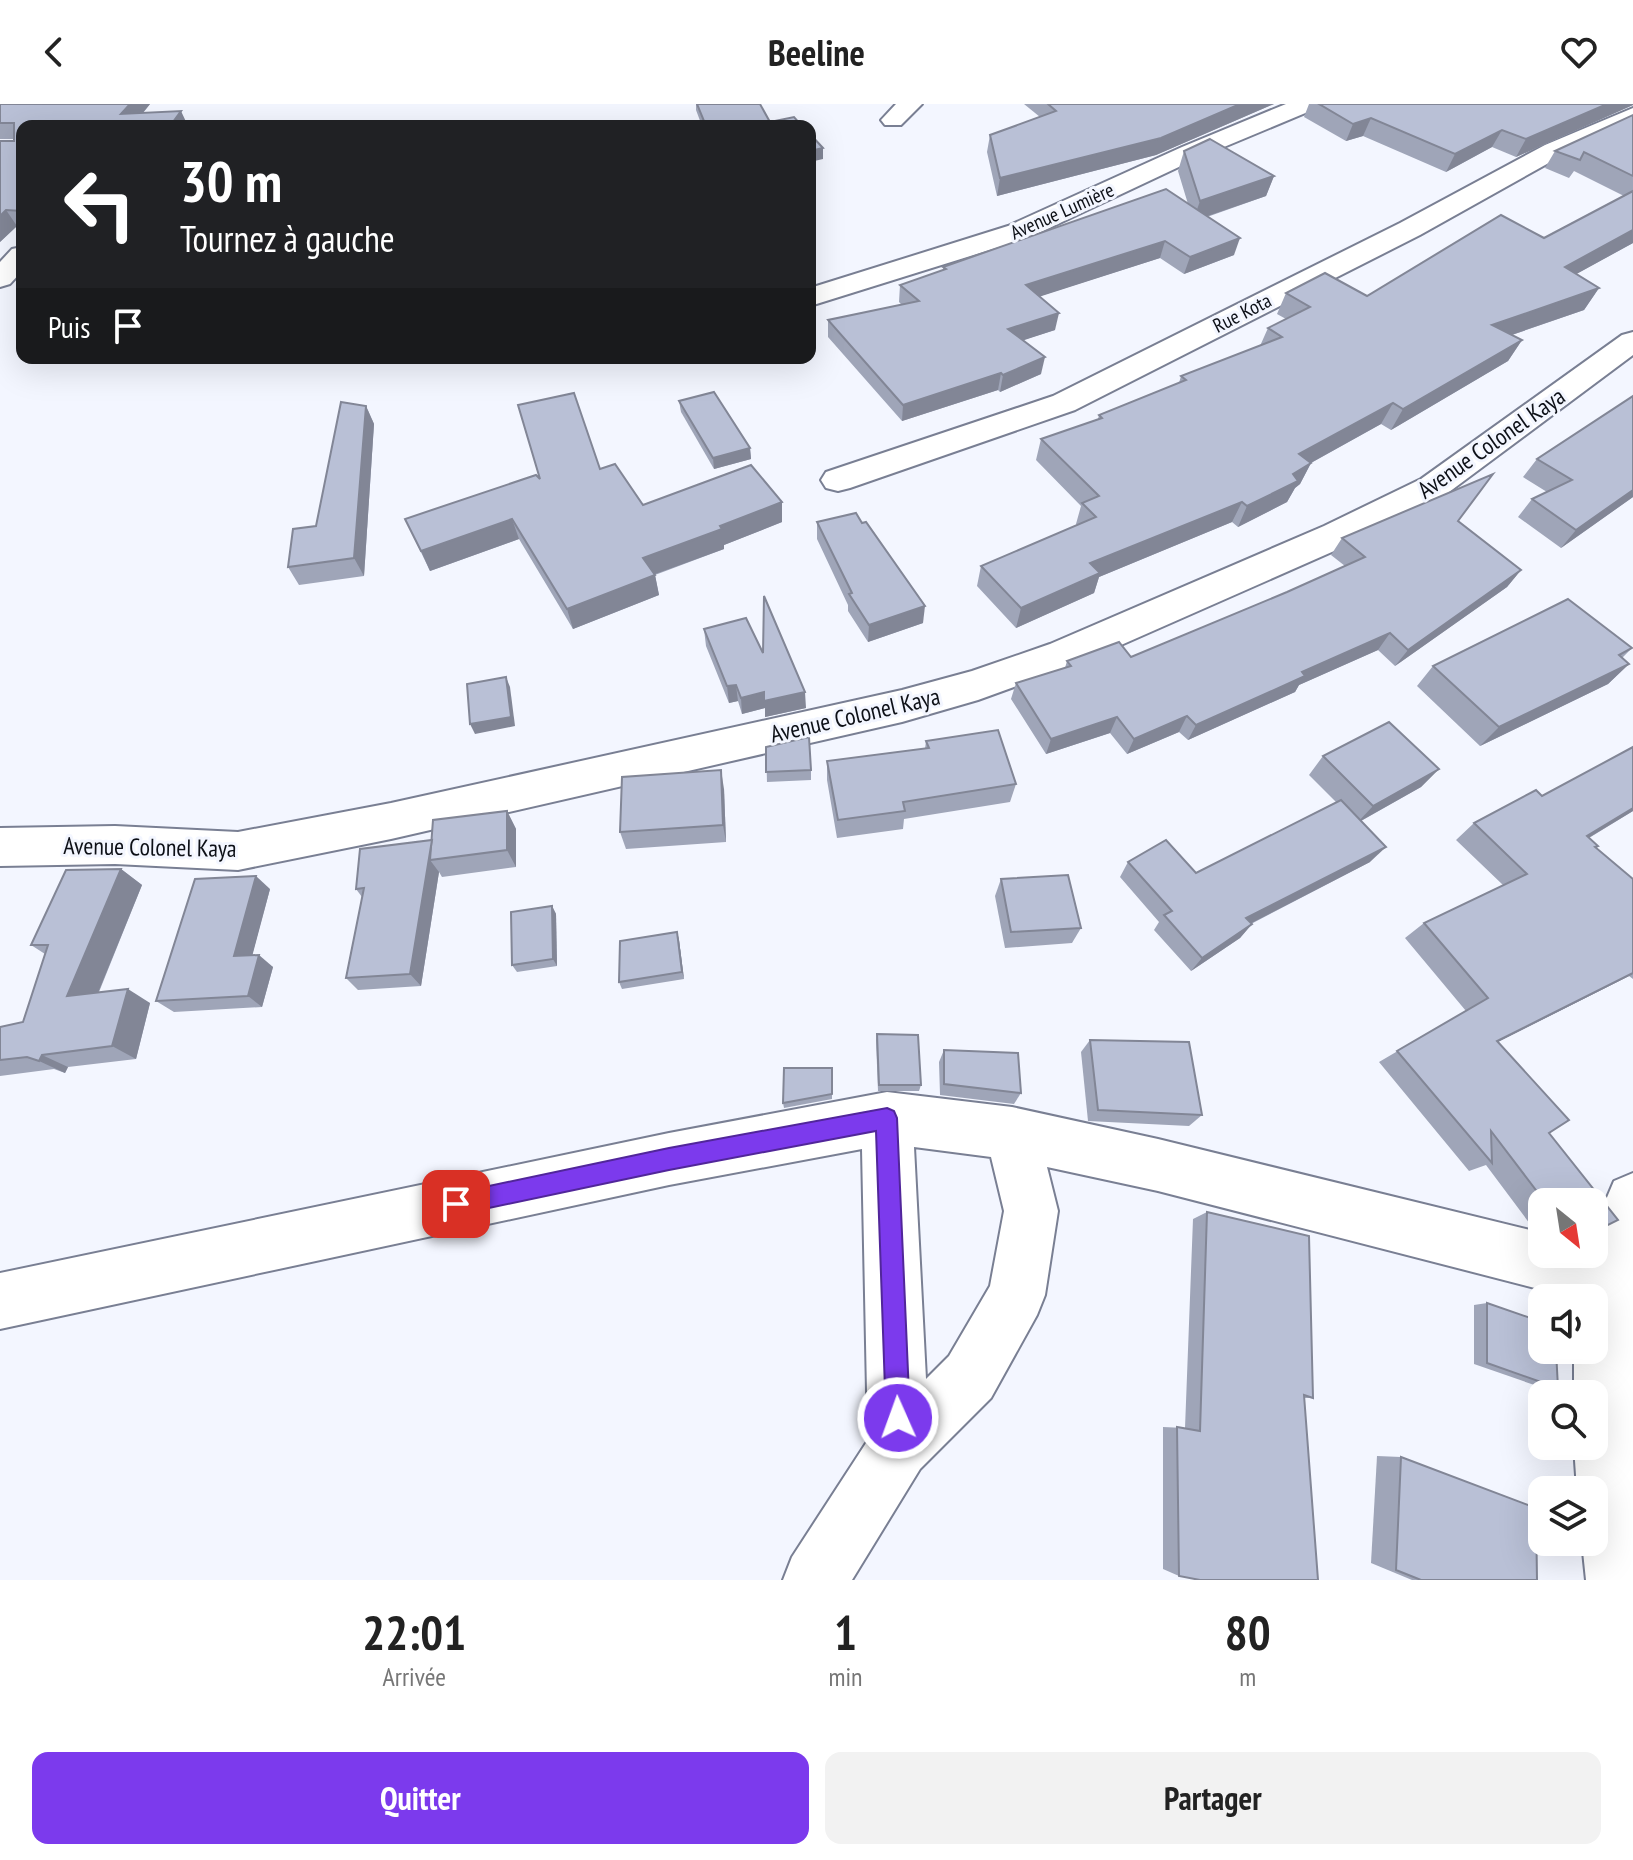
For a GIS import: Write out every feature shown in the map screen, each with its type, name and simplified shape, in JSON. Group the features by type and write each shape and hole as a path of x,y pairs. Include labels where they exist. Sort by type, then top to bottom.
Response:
{"street":[{"name":"Avenue Lumière","path":"816,295 1018,232 1191,152 1307,104"},
{"name":"Rue Kota","path":"838,480 1064,403 1410,229 1554,150 1633,115"},
{"path":"0,278 16,261"},
{"name":"Avenue Colonel Kaya","path":"0,847 115,845 238,851 391,821 871,713 978,685 1064,654 1337,535 1433,487 1633,341"},
{"path":"887,1118 899,1448"},
{"path":"0,1301 654,1162 887,1118 1012,1133 1158,1165 1617,1295"},
{"path":"815,1580 899,1448 970,1377 1017,1295 1031,1211 1012,1133"},
{"path":"1618,1580 1605,1465 1617,1295 1633,1200"}],"building":[{"path":"0,104 130,104 121,114 181,111 174,120 16,120 16,211 6,210 0,216 0,141 14,141 14,123 0,123"},
{"path":"697,104 760,104 769,120 704,120"},
{"path":"1048,104 1240,104 1161,138 1000,178 990,135 1056,111"},
{"path":"1319,104 1607,104 1526,139 1502,130 1455,154 1371,118 1353,124"},
{"path":"1633,115 1633,176 1584,152 1580,160 1555,151"},
{"path":"1210,139 1274,176 1200,201 1184,151"},
{"path":"1166,189 1240,238 1190,257 1165,241 1026,285 1059,313 1008,329 1045,357 1003,375 1001,373 903,405 828,320 919,301 900,285"},
{"path":"1633,191 1633,230 1565,267 1599,288 1492,325 1522,340 1403,409 1393,403 1299,454 1311,463 1293,474 1298,481 1247,506 1242,502 1090,563 1100,573 1021,608 981,566 1096,517 1082,503 1099,496 1041,439 1102,418 1099,415 1186,380 1181,376 1282,337 1268,328 1310,307 1286,293 1325,273 1367,296 1501,215 1544,238"},
{"path":"714,392 750,448 713,458 679,401"},
{"path":"574,393 600,469 615,464 643,505 751,465 782,502 720,526 722,529 643,558 655,575 567,609 512,519 421,551 405,519 536,475 540,479 518,405"},
{"path":"1633,396 1633,490 1576,530 1532,499 1572,480 1537,459"},
{"path":"341,402 366,406 354,558 288,567 293,529 316,526"},
{"path":"1493,474 1458,521 1521,570 1408,650 1390,633 1302,672 1305,676 1196,725 1187,716 1134,739 1117,717 1051,739 1016,683 1071,666 1067,661 1119,642 1131,657 1287,592 1365,557 1342,538"},
{"path":"856,513 862,523 866,522 925,606 869,625 849,594 852,593 817,522"},
{"path":"764,596 805,692 764,701 764,692 741,698 736,685 727,686 704,629 746,618 763,653"},
{"path":"1568,599 1632,648 1619,655 1629,664 1499,727 1433,666"},
{"path":"506,677 511,717 470,724 467,684"},
{"path":"1389,722 1439,769 1373,806 1323,756"},
{"path":"998,730 1016,784 903,802 905,811 838,820 827,761 929,748 926,741"},
{"path":"809,737 811,770 766,772 766,747"},
{"path":"1633,747 1633,808 1587,836 1598,846 1595,847 1633,879 1633,973 1497,1041 1569,1120 1549,1133 1593,1188 1534,1188 1491,1131 1492,1163 1397,1051 1488,998 1424,923 1527,874 1474,823 1536,790 1542,796"},
{"path":"721,770 723,825 620,832 622,777"},
{"path":"1341,800 1386,847 1246,918 1252,924 1202,958 1164,915 1172,911 1128,862 1166,840 1196,873"},
{"path":"507,811 507,850 430,860 433,820"},
{"path":"432,840 410,974 346,978 364,888 356,889 360,849"},
{"path":"121,869 67,996 128,989 112,1046 42,1055 39,1061 27,1057 0,1060 0,1027 23,1022 48,945 31,945 66,870"},
{"path":"1068,875 1081,928 1011,932 1001,879"},
{"path":"256,876 234,956 259,955 248,996 156,1001 195,879"},
{"path":"552,906 553,959 512,965 511,912"},
{"path":"677,932 682,972 619,982 620,941"},
{"path":"877,1034 918,1035 921,1085 879,1085"},
{"path":"1090,1040 1189,1042 1202,1115 1098,1110"},
{"path":"944,1050 1018,1053 1021,1093 944,1084"},
{"path":"784,1068 832,1068 832,1094 783,1103"},
{"path":"1608,1207 1618,1220 1608,1225"},
{"path":"1207,1212 1309,1236 1313,1398 1304,1395 1318,1580 1200,1580 1179,1576 1177,1427 1200,1431"},
{"path":"1487,1303 1528,1317 1528,1364 1557,1364 1558,1380 1535,1380 1487,1363"},
{"path":"1401,1457 1528,1505 1528,1556 1537,1556 1537,1580 1421,1580 1396,1570"}],"route":[{"path":"456,1204 669,1159 887,1118 898,1418"}]}
